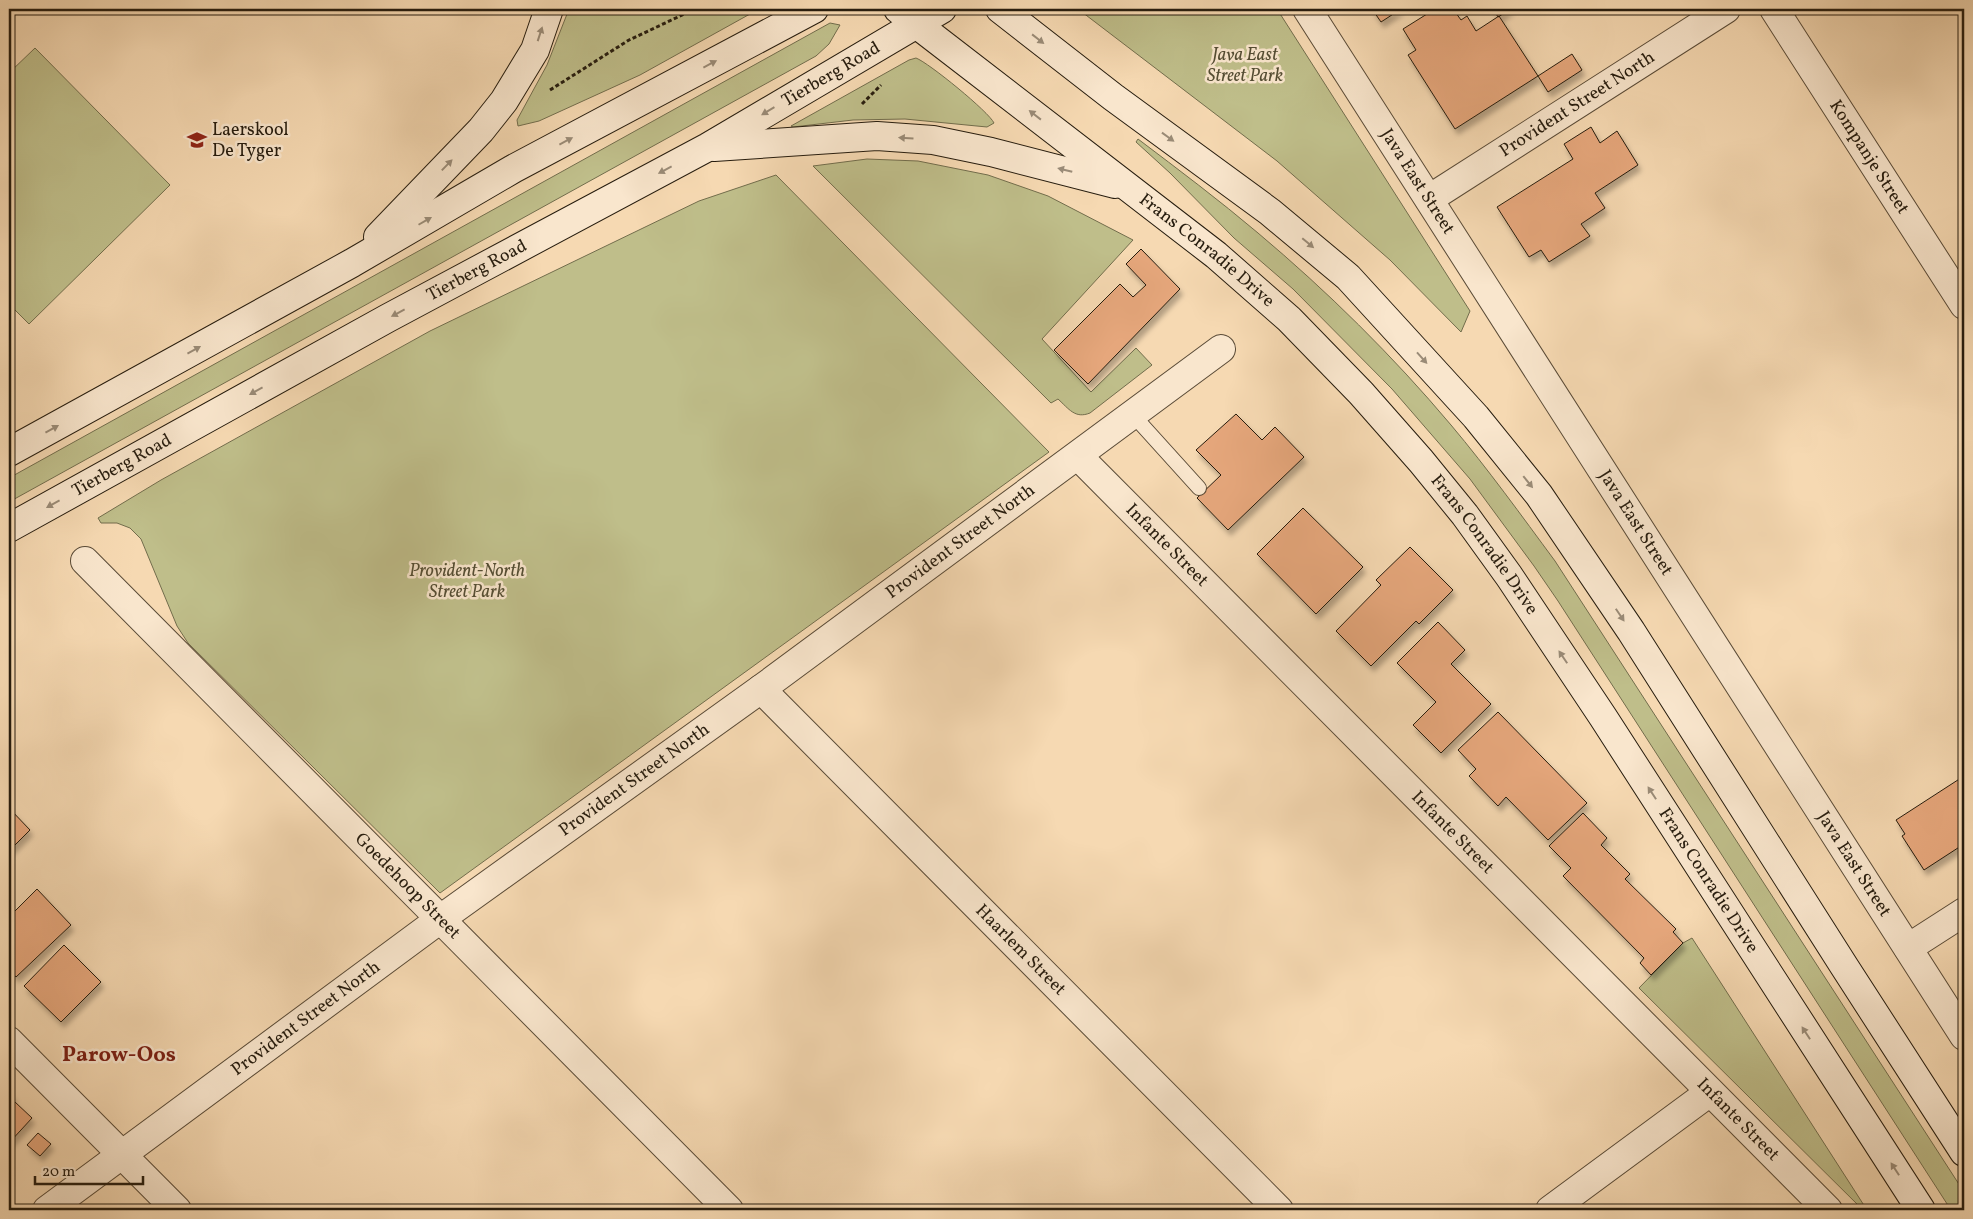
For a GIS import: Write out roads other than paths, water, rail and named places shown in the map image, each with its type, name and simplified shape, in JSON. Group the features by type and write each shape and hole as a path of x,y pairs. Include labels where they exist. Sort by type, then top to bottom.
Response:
{"street":[{"path":"352,263 481,130 504,101 535,50 549,9"},
{"path":"9,452 352,263 514,169 814,9"},
{"name":"Tierberg Road","path":"9,528 388,318 708,147 907,16 942,9"},
{"path":"1000,9 1113,97 1270,212 1348,277 1476,417 1539,495 1630,631 1964,1152"},
{"name":"Java East Street","path":"1307,9 1964,1036"},
{"name":"Provident Street North","path":"1429,200 1726,9"},
{"name":"Kompanje Street","path":"1774,9 1964,305"},
{"name":"Frans Conradie Drive","path":"907,16 1216,255 1288,319 1361,393 1422,461 1465,515 1509,576 1604,717 1921,1210"},
{"path":"708,147 877,136 933,140 1063,169 1129,187"},
{"name":"Provident Street North","path":"47,1210 439,920 761,689 1221,349"},
{"name":"Infante Street","path":"1078,456 1828,1210"},
{"name":"Goedehoop Street","path":"85,561 439,920 729,1210"},
{"name":"Haarlem Street","path":"761,689 1279,1210"},
{"path":"1908,948 1964,912"},
{"path":"9,1041 177,1210"},
{"path":"1550,1210 1710,1092"}],"lane":[{"path":"1132,415 1199,488"}],"place":[{"name":"Laerskool De Tyger","path":"197,140"}],"district":[{"name":"Parow-Oos","path":"119,1055"}],"park label":[{"name":"Java East Street Park","path":"1245,65"},
{"name":"Provident-North Street Park","path":"467,581"}]}
